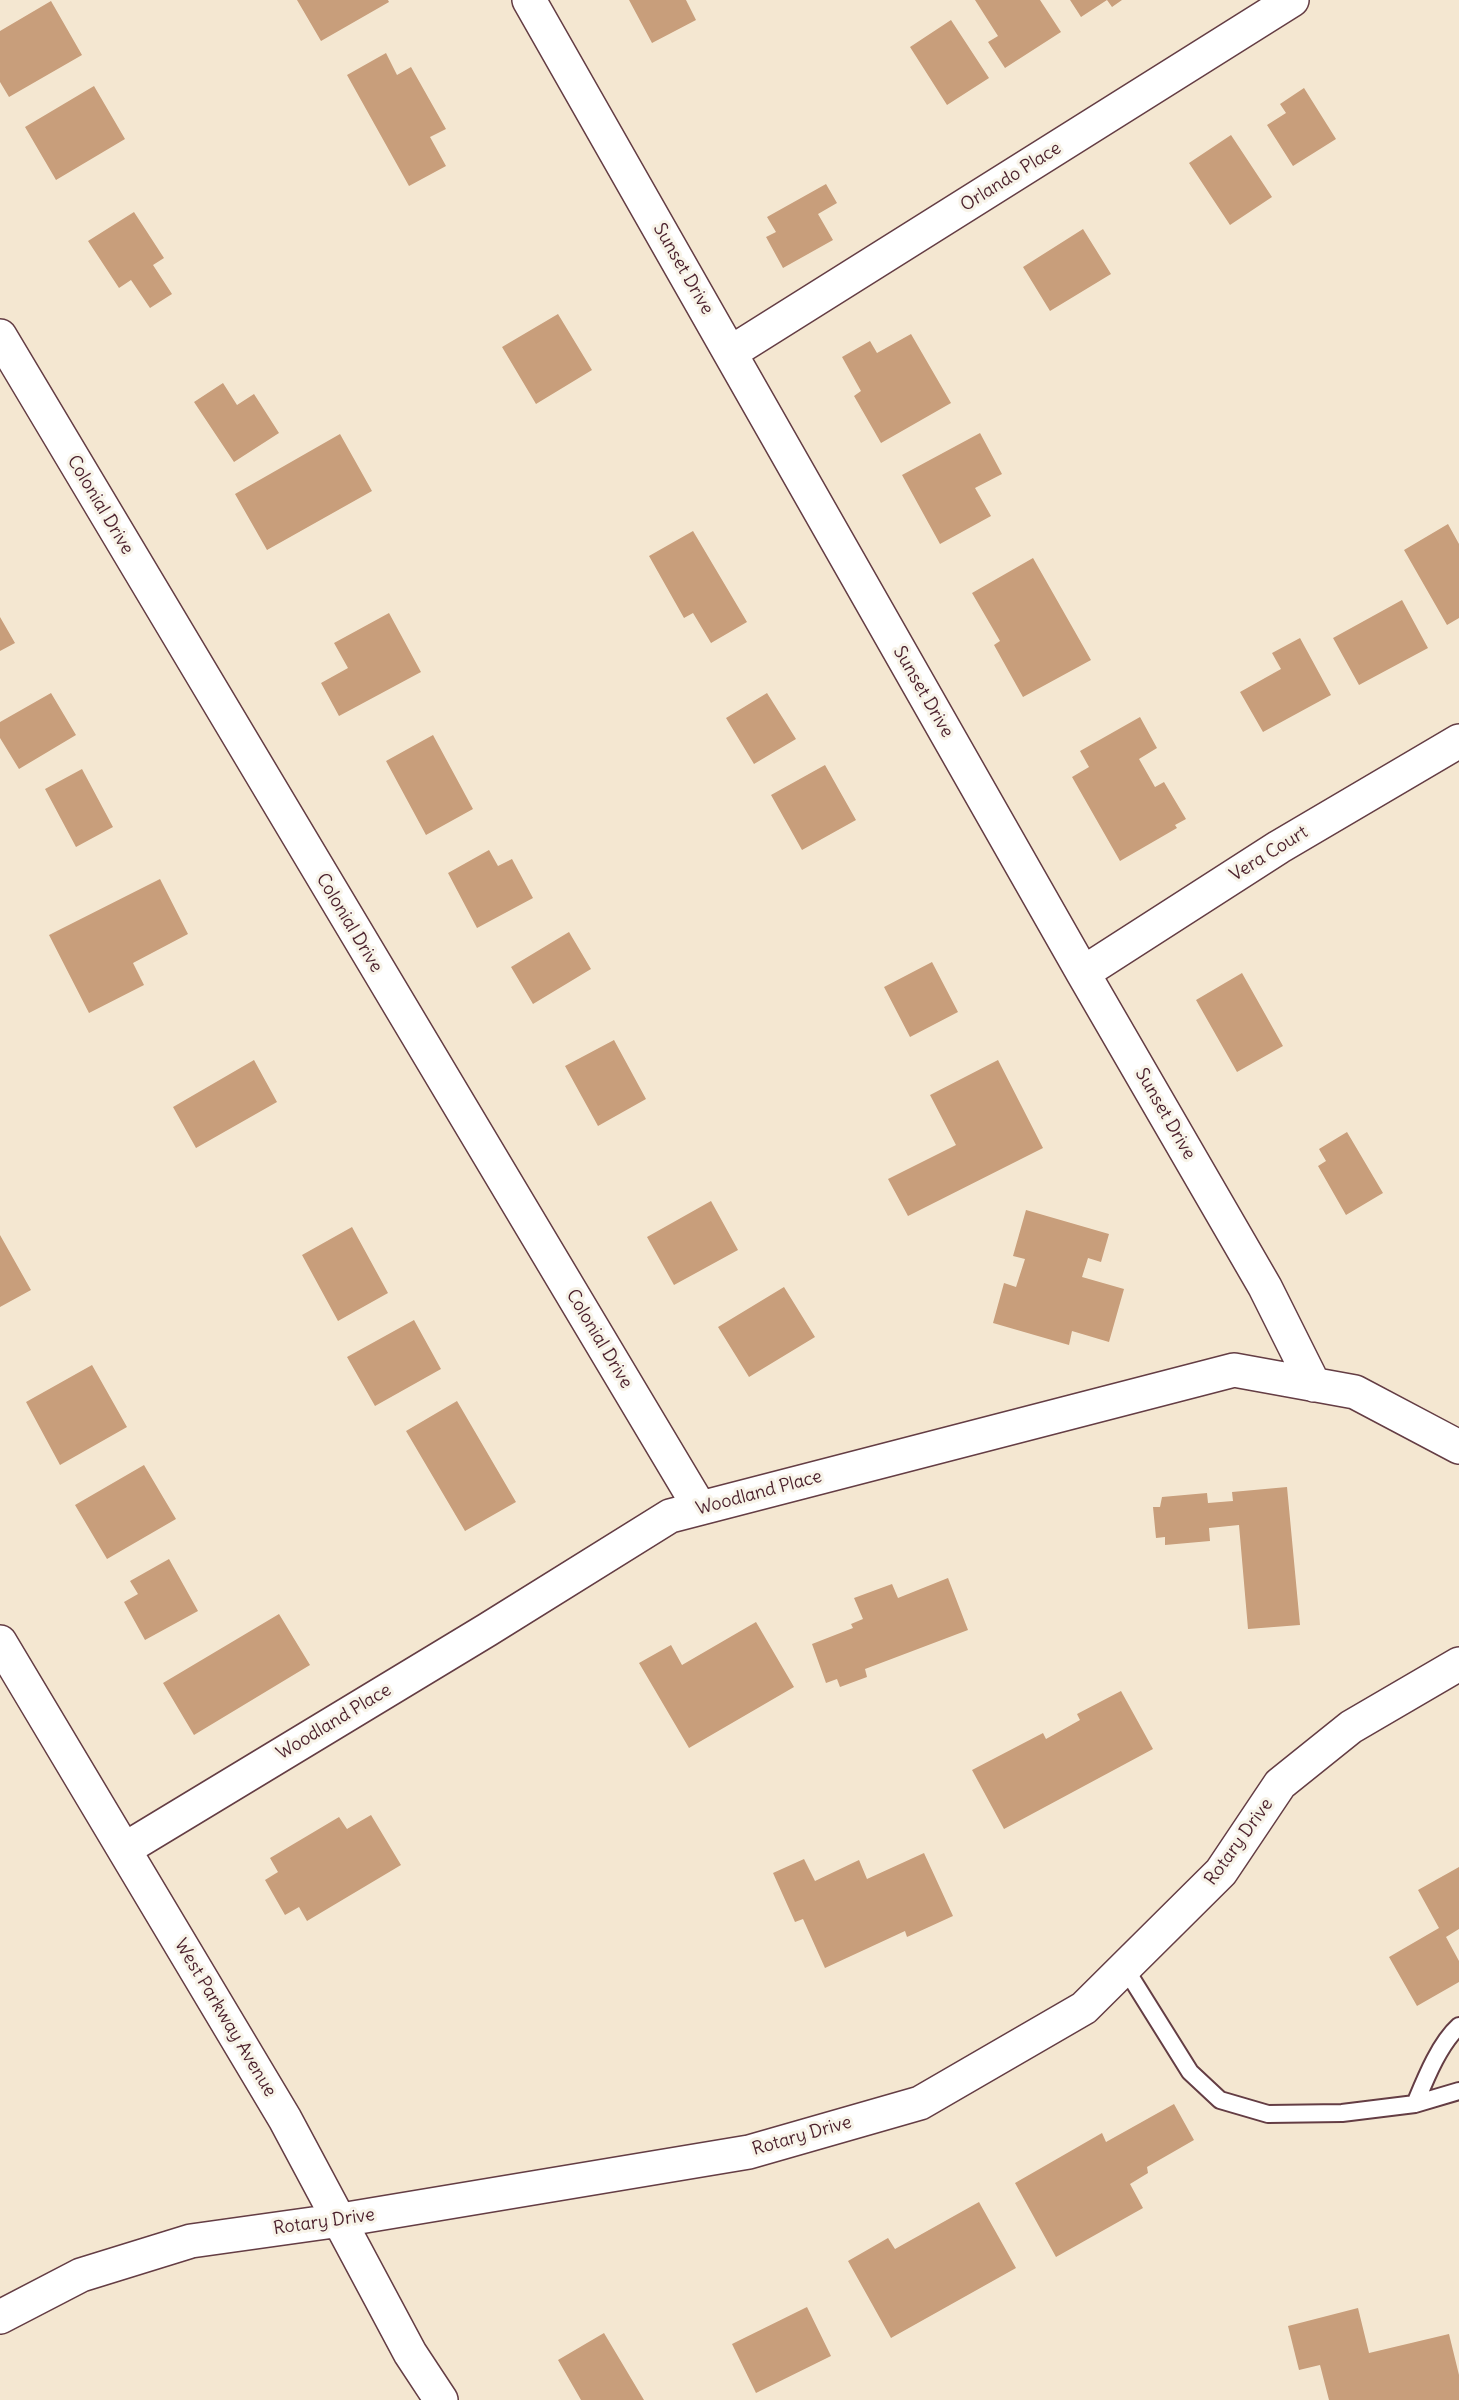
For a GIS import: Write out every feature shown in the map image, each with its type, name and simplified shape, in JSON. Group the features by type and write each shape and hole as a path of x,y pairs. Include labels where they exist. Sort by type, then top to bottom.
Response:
{"street":[{"name":"Sunset Drive","path":"529,0 1083,973 1265,1287 1314,1385"},
{"name":"Orlando Place","path":"730,352 1292,0"},
{"name":"Colonial Drive","path":"0,336 700,1508"},
{"name":"Vera Court","path":"1083,973 1279,847 1459,741"},
{"name":"Woodland Place","path":"124,1849 487,1630 670,1516 1234,1370 1354,1392 1459,1447"},
{"name":"West Parkway Avenue","path":"0,1642 285,2119 341,2220 410,2353 441,2400"},
{"name":"Rotary Drive","path":"0,2317 81,2276 191,2241 341,2220 749,2152 920,2103 1084,2008 1221,1872 1280,1785 1351,1727 1459,1664"}],"lane":[{"path":"1125,1968 1190,2072 1220,2100 1268,2114 1342,2113 1415,2104 1459,2091"},
{"path":"1415,2104 1428,2073 1459,2026"}],"building":[{"path":"297,0 388,0 389,2 321,41"},
{"path":"629,0 686,0 696,20 652,43"},
{"path":"975,0 1040,0 1061,32 1005,68 988,42 998,36"},
{"path":"1070,0 1107,0 1081,17"},
{"path":"1107,0 1122,0 1112,7"},
{"path":"51,1 82,55 9,97 0,82 0,31"},
{"path":"951,20 989,78 947,105 910,47"},
{"path":"386,53 397,75 411,67 446,129 430,137 446,166 409,186 347,75"},
{"path":"94,86 125,139 56,180 25,127"},
{"path":"1304,88 1336,139 1293,166 1267,125 1286,113 1280,104"},
{"path":"1231,135 1272,197 1230,225 1189,163"},
{"path":"826,184 837,203 818,214 833,240 783,268 766,237 776,232 767,217"},
{"path":"134,212 164,258 153,265 172,294 150,308 131,280 119,288 88,241"},
{"path":"1083,229 1111,274 1050,311 1023,267"},
{"path":"558,314 592,370 536,404 502,347"},
{"path":"911,334 951,403 881,443 854,396 861,391 842,357 870,341 877,353"},
{"path":"223,383 237,405 254,394 279,433 234,462 194,402"},
{"path":"980,433 1002,474 975,488 991,516 940,544 902,475"},
{"path":"340,434 372,491 267,550 235,494"},
{"path":"1448,524 1459,544 1459,618 1447,625 1404,550"},
{"path":"693,531 747,622 711,643 693,613 684,618 649,556"},
{"path":"1033,558 1091,660 1023,697 994,645 1000,641 972,593"},
{"path":"1402,600 1428,648 1359,685 1333,638"},
{"path":"389,613 421,672 339,716 321,683 348,668 334,643"},
{"path":"0,617 15,643 0,651"},
{"path":"1300,638 1331,695 1263,732 1240,692 1281,669 1272,653"},
{"path":"51,693 76,735 19,769 0,738 0,722"},
{"path":"767,693 796,739 754,764 726,718"},
{"path":"1140,717 1157,748 1139,759 1155,787 1164,782 1186,819 1175,825 1177,828 1120,861 1072,777 1089,767 1080,751"},
{"path":"433,735 473,809 426,835 386,761"},
{"path":"825,765 856,820 802,850 771,795"},
{"path":"82,769 113,827 76,847 45,789"},
{"path":"489,850 498,866 512,859 533,898 477,928 448,873"},
{"path":"160,879 188,934 133,963 144,985 89,1013 49,935"},
{"path":"569,932 591,969 533,1004 511,967"},
{"path":"932,962 958,1012 910,1037 884,987"},
{"path":"1242,973 1283,1046 1237,1072 1196,1000"},
{"path":"614,1040 646,1099 598,1126 565,1066"},
{"path":"254,1060 277,1102 196,1148 173,1107"},
{"path":"998,1060 1043,1148 908,1216 888,1179 956,1145 930,1095"},
{"path":"1347,1132 1383,1193 1346,1215 1318,1166 1326,1161 1319,1149"},
{"path":"711,1201 738,1250 674,1285 647,1237"},
{"path":"1026,1210 1109,1234 1101,1262 1088,1258 1082,1277 1124,1289 1109,1342 1072,1331 1069,1345 993,1323 1004,1283 1016,1287 1025,1259 1013,1256"},
{"path":"352,1227 388,1293 338,1321 302,1255"},
{"path":"0,1235 31,1290 0,1307"},
{"path":"784,1287 815,1337 749,1377 718,1327"},
{"path":"414,1320 441,1369 375,1406 347,1357"},
{"path":"92,1365 127,1427 60,1465 26,1402"},
{"path":"457,1401 516,1502 465,1531 406,1431"},
{"path":"144,1465 176,1519 107,1559 75,1505"},
{"path":"1287,1487 1300,1625 1248,1629 1239,1525 1209,1528 1210,1541 1165,1545 1165,1537 1156,1538 1153,1507 1160,1507 1162,1497 1207,1493 1208,1503 1233,1501 1232,1492"},
{"path":"169,1559 198,1611 145,1640 124,1602 138,1594 130,1581"},
{"path":"948,1578 968,1630 865,1669 867,1677 840,1687 837,1679 826,1683 812,1644 853,1628 851,1624 863,1619 854,1598 892,1584 898,1598"},
{"path":"279,1614 310,1665 194,1735 163,1683"},
{"path":"756,1622 794,1687 689,1748 639,1663 671,1645 682,1665"},
{"path":"1121,1691 1153,1749 1004,1829 972,1770 1043,1733 1046,1739 1080,1720 1077,1714"},
{"path":"371,1815 401,1865 307,1921 299,1907 285,1915 265,1880 278,1872 270,1858 339,1817 347,1829"},
{"path":"924,1853 953,1916 907,1937 905,1931 825,1968 803,1919 795,1922 773,1873 804,1859 815,1881 859,1860 867,1879"},
{"path":"1459,1867 1459,1929 1446,1937 1459,1961 1459,1982 1417,2006 1389,1957 1439,1928 1418,1890"},
{"path":"1174,2104 1194,2140 1147,2167 1148,2173 1130,2184 1143,2208 1056,2257 1015,2183 1102,2133 1106,2142"},
{"path":"979,2202 1016,2268 891,2338 848,2261 888,2238 895,2249"},
{"path":"807,2307 831,2356 756,2393 732,2344"},
{"path":"1358,2308 1369,2353 1449,2334 1459,2375 1459,2400 1329,2400 1320,2365 1299,2370 1288,2326"},
{"path":"604,2333 644,2400 581,2400 558,2360"}]}
